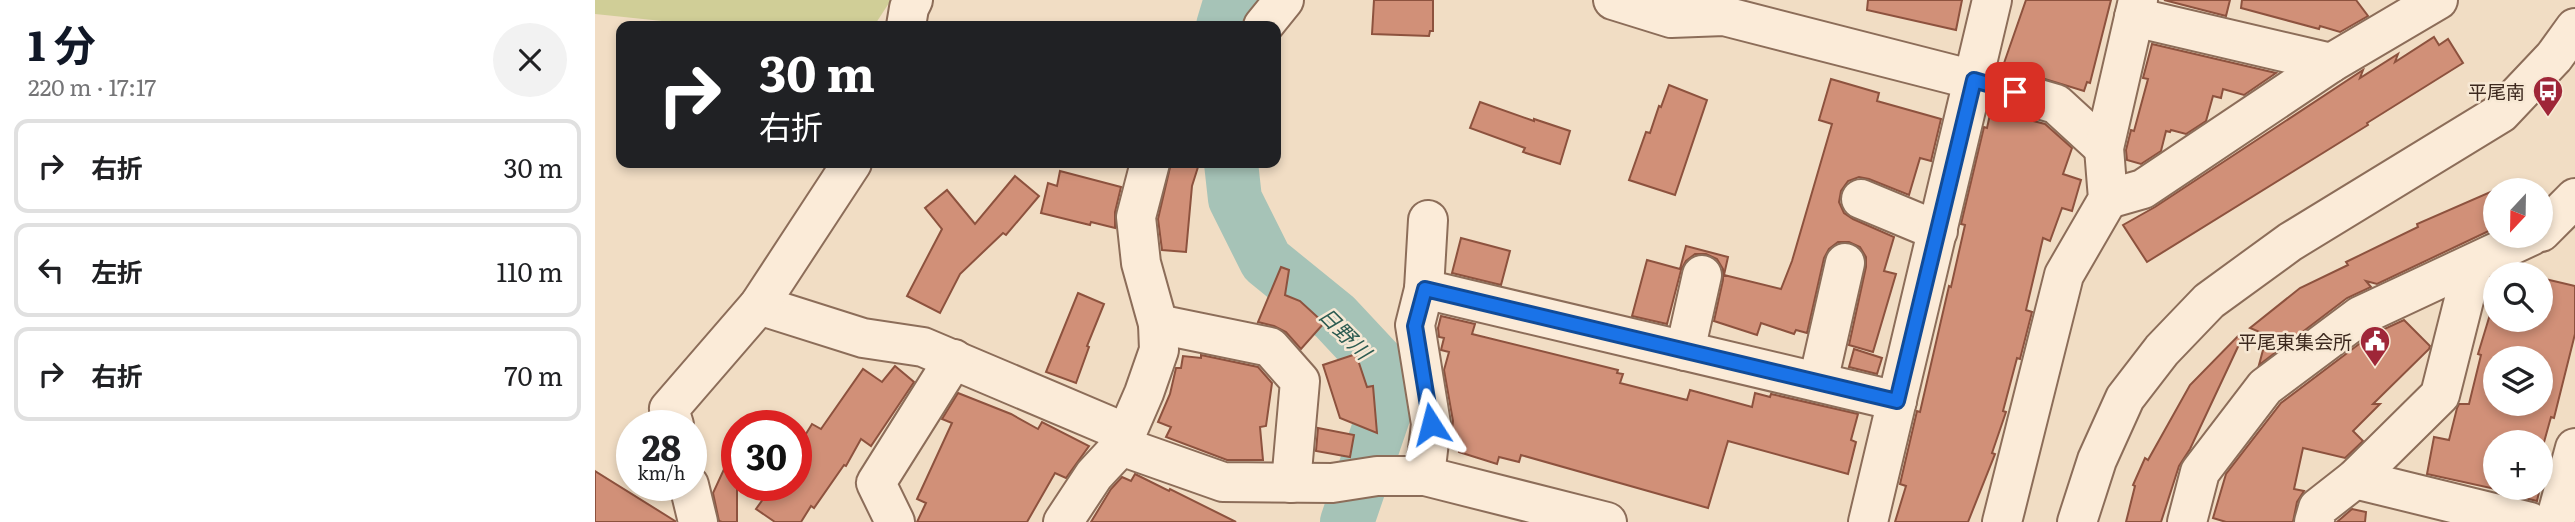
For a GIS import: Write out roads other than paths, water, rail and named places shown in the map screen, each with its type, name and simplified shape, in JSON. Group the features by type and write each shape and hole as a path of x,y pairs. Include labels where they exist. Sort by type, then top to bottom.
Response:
{"street":[{"path":"907,21 913,0"},
{"path":"1267,21 1284,0"},
{"path":"1612,0 1671,18 1727,8 2056,104 2104,148"},
{"path":"1868,522 1992,0"},
{"path":"2108,198 2143,189 2331,63 2438,0"},
{"path":"2002,522 2064,275 2108,198 2104,148 2136,8 2331,63"},
{"path":"2077,522 2097,460 2125,398 2162,350 2209,301 2290,242 2501,113 2554,57 2575,28"},
{"path":"669,410 759,305 849,168"},
{"path":"1063,522 1094,475 1123,440 1159,350 1158,324 1141,263 1136,217 1140,168"},
{"path":"2553,220 2575,198"},
{"path":"1861,199 1938,231"},
{"path":"1425,476 1431,424 1415,326 1425,289 1428,220"},
{"path":"2187,522 2200,472 2265,387 2360,316 2506,248"},
{"path":"1818,382 1845,263"},
{"path":"2314,522 2318,508 2355,479 2440,395 2473,264"},
{"path":"1685,351 1702,275"},
{"path":"1425,289 1897,401"},
{"path":"759,305 863,338 923,347 954,359 1123,440 1223,482 1332,483 1377,476 1425,476 1503,509 1607,522"},
{"path":"1158,324 1270,347 1300,381 1291,483"},
{"path":"895,522 876,483 954,359"},
{"path":"2555,522 2575,448"},
{"path":"2355,479 2530,522"},
{"path":"693,501 698,522"}],"waterway":[{"name":"日野川","path":"1224,21 1229,6 1236,0"},
{"name":"日野川","path":"1232,168 1235,199 1266,261 1335,317 1378,363 1390,396 1347,522"}],"place":[{"name":"平尾南","path":"2548,118"},
{"name":"平尾東集会所","path":"2375,368"}]}
